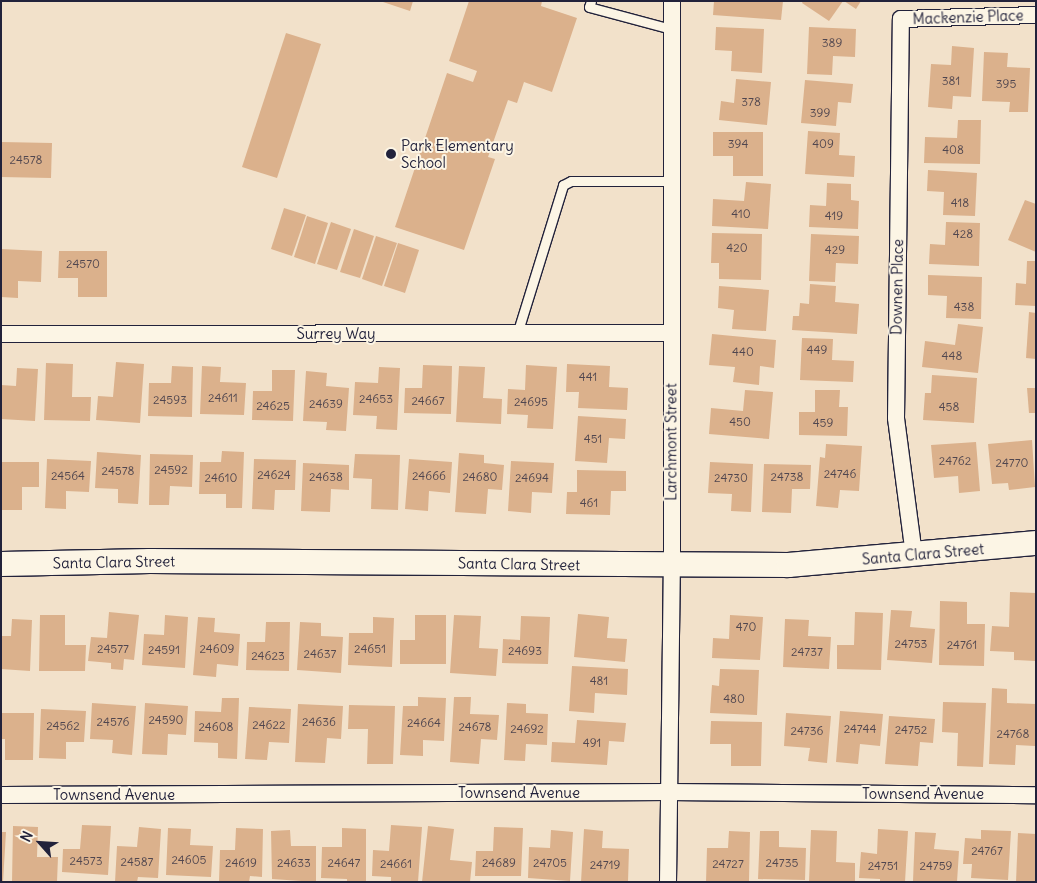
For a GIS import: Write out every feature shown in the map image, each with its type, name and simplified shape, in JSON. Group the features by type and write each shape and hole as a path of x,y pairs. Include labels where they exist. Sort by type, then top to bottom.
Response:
{"main road":[{"name":"Santa Clara Street","path":"1,564 189,561 789,565 1036,543"}],"street":[{"name":"Larchmont Street","path":"668,882 672,565 670,334 672,1"},
{"name":"Mackenzie Place","path":"901,18 1036,15"},
{"name":"Downen Place","path":"901,18 896,418 914,555"},
{"name":"Surrey Way","path":"1,334 670,334"},
{"name":"Townsend Avenue","path":"1,795 668,792 1036,794"}],"lane":[{"path":"591,1 589,7 672,29"},
{"path":"517,334 563,185 571,181 671,181"}],"building":[{"path":"380,1 413,1 410,11"},
{"path":"469,1 542,1 541,6 577,18 552,92 524,82 517,103 508,100 488,157 495,159 464,250 395,227 447,73 473,82 477,71 449,61"},
{"path":"714,1 783,1 781,20 713,15"},
{"path":"803,1 843,1 829,21 802,3"},
{"path":"844,1 861,1 856,9"},
{"path":"716,27 764,29 762,73 731,71 732,51 715,50"},
{"path":"809,27 856,29 855,57 833,56 832,75 807,74"},
{"path":"286,33 321,44 277,178 242,167"},
{"path":"952,46 974,48 971,97 953,96 952,109 928,107 931,64 951,65"},
{"path":"984,52 1008,53 1007,67 1030,68 1028,112 1009,112 1010,102 982,101"},
{"path":"736,79 771,82 767,125 719,120 721,101 734,103"},
{"path":"805,80 853,84 851,103 838,102 836,126 801,123"},
{"path":"958,120 981,120 980,164 924,163 925,137 957,138"},
{"path":"808,131 840,133 839,155 855,156 854,177 805,174"},
{"path":"713,132 763,132 763,176 733,176 733,156 713,156"},
{"path":"1,142 52,143 51,178 1,177"},
{"path":"928,170 977,173 975,216 943,215 944,192 927,191"},
{"path":"746,182 771,184 768,229 712,226 713,199 744,201"},
{"path":"827,183 851,184 851,200 859,201 858,229 809,227 810,205 826,206"},
{"path":"1025,200 1036,204 1036,252 1008,240"},
{"path":"284,208 306,215 292,256 271,249"},
{"path":"307,216 328,223 315,264 294,257"},
{"path":"331,222 351,229 337,270 317,264"},
{"path":"946,222 980,223 979,266 929,264 930,244 945,245"},
{"path":"354,229 374,236 360,278 340,272"},
{"path":"712,233 762,234 761,280 719,279 719,263 711,263"},
{"path":"811,234 859,236 858,264 836,263 835,282 809,281"},
{"path":"376,236 397,243 382,286 362,279"},
{"path":"398,243 419,250 405,293 384,286"},
{"path":"1,249 42,251 41,282 18,281 18,298 1,297"},
{"path":"59,251 107,251 107,297 78,297 78,278 58,278"},
{"path":"1027,261 1036,261 1036,306 1015,305 1016,283 1026,284"},
{"path":"928,275 982,277 981,319 946,318 947,296 928,295"},
{"path":"810,284 836,286 835,302 859,304 857,334 792,330 793,316 799,316 800,303 809,304"},
{"path":"719,286 769,290 766,331 732,329 734,310 718,308"},
{"path":"1029,312 1036,313 1036,359 1026,358"},
{"path":"958,324 983,327 978,373 922,367 925,341 955,345"},
{"path":"712,334 776,340 774,368 760,366 759,385 733,382 735,367 709,365"},
{"path":"802,338 833,339 832,360 854,361 853,382 800,380"},
{"path":"116,362 144,364 140,423 96,420 98,396 113,397"},
{"path":"46,363 73,364 72,397 91,397 90,421 44,420"},
{"path":"567,364 610,366 609,387 628,388 627,410 578,408 579,392 566,392"},
{"path":"423,365 452,366 451,414 404,413 405,388 422,388"},
{"path":"526,365 557,367 553,429 527,428 528,415 507,414 508,389 525,390"},
{"path":"172,366 193,367 192,417 148,416 149,383 171,383"},
{"path":"202,366 221,367 220,382 246,383 244,415 200,414"},
{"path":"459,366 485,367 483,398 502,399 501,424 456,422"},
{"path":"379,367 400,368 397,430 376,429 377,416 353,415 355,382 378,383"},
{"path":"17,368 38,369 35,421 1,419 1,385 16,386"},
{"path":"272,370 295,370 293,421 252,420 253,391 272,391"},
{"path":"306,371 327,373 326,386 349,388 346,431 326,430 327,422 303,421"},
{"path":"932,375 977,378 974,423 923,420 925,393 931,393"},
{"path":"1027,388 1036,388 1036,413 1029,413"},
{"path":"745,390 773,392 769,439 709,434 711,408 743,411"},
{"path":"815,390 840,390 839,407 848,407 847,436 799,435 799,412 815,412"},
{"path":"578,416 626,419 625,439 609,438 607,463 575,461"},
{"path":"1032,440 1035,487 1009,490 1008,483 992,484 988,444"},
{"path":"976,442 980,491 959,493 958,476 934,478 931,445"},
{"path":"826,444 862,446 859,491 840,490 838,508 816,506 820,457 825,458"},
{"path":"222,451 244,452 242,508 226,508 226,494 199,494 200,462 221,462"},
{"path":"97,452 141,455 138,504 118,503 118,489 95,488"},
{"path":"459,453 484,455 484,463 504,465 502,490 488,489 486,514 455,512"},
{"path":"150,454 193,455 192,487 170,486 169,505 149,505"},
{"path":"355,454 400,455 398,510 371,509 372,479 353,478"},
{"path":"47,459 91,461 89,492 66,491 66,509 45,508"},
{"path":"254,459 296,460 295,490 275,490 274,510 252,509"},
{"path":"409,459 452,462 450,493 429,491 428,511 405,509"},
{"path":"511,461 554,463 552,493 532,492 531,513 508,511"},
{"path":"1,462 39,462 39,487 22,487 22,510 1,510"},
{"path":"710,462 753,464 751,512 731,511 732,494 708,493"},
{"path":"303,463 349,465 349,490 331,489 330,512 301,511"},
{"path":"764,464 811,465 810,489 792,489 791,513 762,512"},
{"path":"577,470 626,471 626,491 611,491 610,515 566,514 567,492 577,492"},
{"path":"1010,592 1036,593 1035,661 1014,660 1014,652 990,651 992,626 1009,627"},
{"path":"940,601 967,602 967,624 985,624 984,666 939,665"},
{"path":"891,610 912,611 910,627 935,629 932,663 887,660"},
{"path":"109,612 139,615 134,660 124,659 123,670 111,669 111,663 88,661 91,637 107,638"},
{"path":"855,612 883,613 881,670 837,669 837,645 854,645"},
{"path":"578,614 609,617 607,638 627,639 625,662 574,657"},
{"path":"40,615 65,615 65,645 86,645 85,671 39,671"},
{"path":"165,615 188,617 185,668 142,665 144,634 164,635"},
{"path":"415,615 446,615 446,664 400,664 400,640 415,640"},
{"path":"454,615 481,616 479,648 498,649 496,676 450,673"},
{"path":"730,615 763,617 760,660 712,658 713,638 729,639"},
{"path":"521,616 550,617 548,664 502,663 503,639 520,640"},
{"path":"198,617 215,618 214,632 240,634 238,666 217,664 216,677 193,675"},
{"path":"373,617 394,618 392,667 348,665 349,633 373,633"},
{"path":"12,619 32,620 30,671 1,669 1,636 11,636"},
{"path":"785,619 809,620 808,636 831,637 829,669 783,667"},
{"path":"266,622 290,622 289,671 246,670 247,642 265,642"},
{"path":"300,622 321,623 321,636 343,637 341,673 297,670"},
{"path":"572,666 628,669 627,695 595,693 594,713 569,711"},
{"path":"720,669 759,670 757,715 710,713 712,685 719,686"},
{"path":"992,688 1007,689 1007,703 1036,704 1035,746 1016,745 1015,765 989,764"},
{"path":"418,697 446,698 444,741 423,740 423,756 400,755 403,706 418,706"},
{"path":"454,697 471,697 470,714 499,715 497,740 481,739 479,764 450,762"},
{"path":"222,698 239,698 237,759 218,758 218,743 194,742 195,711 221,712"},
{"path":"943,702 986,703 983,767 957,766 958,733 942,732"},
{"path":"92,703 136,706 132,755 112,753 113,740 90,739"},
{"path":"145,703 188,706 186,735 168,734 167,755 142,754"},
{"path":"507,703 526,704 526,713 548,714 547,745 526,744 525,761 504,760"},
{"path":"298,704 343,706 341,739 327,738 325,763 295,762"},
{"path":"349,705 395,706 393,764 367,764 368,729 348,729"},
{"path":"249,707 291,709 289,743 269,742 267,760 245,759"},
{"path":"41,709 86,711 84,742 66,742 66,759 39,758"},
{"path":"840,711 883,714 880,746 860,744 858,764 836,762"},
{"path":"1,713 34,713 33,760 5,760 5,739 1,739"},
{"path":"786,713 831,716 827,763 808,761 810,748 784,746"},
{"path":"889,716 935,719 933,743 920,742 918,766 885,764"},
{"path":"577,720 626,723 624,742 609,741 607,765 551,762 552,742 575,743"},
{"path":"711,721 762,722 761,766 731,766 731,744 710,744"},
{"path":"82,825 111,826 108,875 62,872 63,849 80,849"},
{"path":"391,825 422,827 418,882 391,882 391,877 372,876 373,850 389,851"},
{"path":"13,826 38,827 37,857 58,857 57,882 12,882"},
{"path":"428,826 454,829 450,860 472,862 470,882 422,882"},
{"path":"139,827 161,829 158,878 138,877 137,882 115,882 117,846 137,847"},
{"path":"494,827 523,828 521,876 475,876 476,851 493,851"},
{"path":"168,828 191,829 190,845 213,846 211,877 166,875"},
{"path":"236,828 263,829 262,877 250,876 249,882 219,882 220,850 235,850"},
{"path":"342,828 366,829 366,882 347,882 347,879 321,878 322,847 342,847"},
{"path":"584,829 603,831 602,848 629,849 628,882 581,882"},
{"path":"878,829 908,831 905,882 880,882 880,879 859,878 861,852 877,854"},
{"path":"290,830 291,846 316,846 316,882 272,879 271,831"},
{"path":"551,830 573,832 570,881 528,878 529,847 550,848"},
{"path":"811,830 837,831 836,862 855,863 855,882 809,882"},
{"path":"981,830 1011,831 1008,880 971,878 972,864 963,864 965,838 981,839"},
{"path":"729,831 750,832 749,881 706,882 707,848 728,848"},
{"path":"760,831 779,831 779,847 806,848 805,880 758,879"},
{"path":"1,832 6,832 3,882 1,882"},
{"path":"915,832 936,833 934,849 959,851 957,882 913,881"},
{"path":"1018,833 1036,834 1036,882 1016,882"}],"place":[{"name":"Park Elementary School","path":"391,154"}]}
